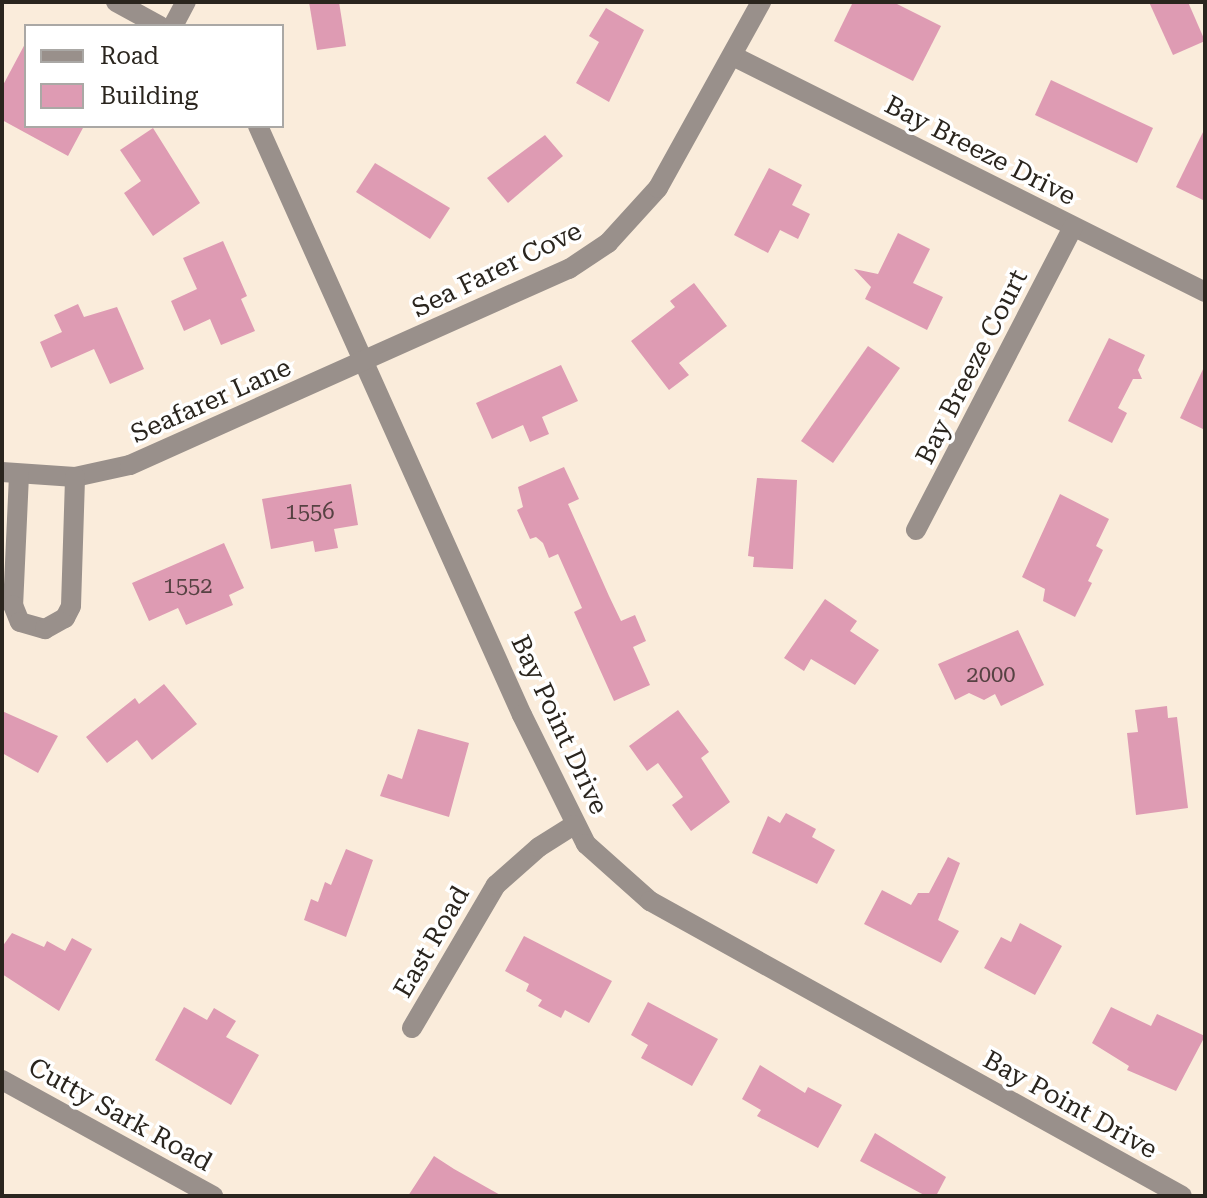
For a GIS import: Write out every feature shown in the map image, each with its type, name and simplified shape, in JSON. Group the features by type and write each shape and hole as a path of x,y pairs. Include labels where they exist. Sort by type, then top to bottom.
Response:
{"street":[{"path":"116,2 156,24"},
{"path":"174,24 186,2"},
{"name":"Sea Farer Cove","path":"364,361 569,269 608,243 658,188 761,2"},
{"name":"Bay Breeze Drive","path":"733,56 1205,292"},
{"name":"Bay Point Drive","path":"259,128 574,825 619,878 650,901 1182,1196"},
{"name":"Bay Breeze Court","path":"916,530 1073,227"},
{"name":"Seafarer Lane","path":"75,477 71,606 65,618 45,629 20,622 13,605 10,474 75,477 130,465 364,361"},
{"name":"East Road","path":"412,1028 496,885 539,847 574,825"},
{"name":"Cutty Sark Road","path":"2,1080 213,1196"}],"building":[{"path":"309,2 339,2 346,46 317,50"},
{"path":"853,2 893,2 941,26 913,81 834,41"},
{"path":"1149,2 1188,2 1205,41 1173,55"},
{"path":"606,8 644,30 609,102 576,83 599,42 589,36"},
{"path":"24,46 24,128 83,128 68,156 2,120 2,87"},
{"path":"1051,80 1153,128 1137,163 1035,115"},
{"path":"153,128 200,203 153,236 124,193 141,181 120,150"},
{"path":"1205,128 1205,201 1176,187"},
{"path":"545,135 563,156 508,203 487,178"},
{"path":"375,163 450,208 430,239 356,192"},
{"path":"769,168 802,185 792,205 810,214 798,239 780,230 768,253 734,235"},
{"path":"898,233 930,249 913,283 943,297 927,330 865,299 871,287 854,269 878,274"},
{"path":"223,241 247,296 241,299 255,331 221,345 210,319 184,331 171,301 197,289 183,258"},
{"path":"694,283 727,326 679,363 689,375 669,390 631,341 675,307 670,301"},
{"path":"78,304 84,317 117,307 144,369 110,384 94,349 51,368 40,342 62,332 54,315"},
{"path":"1109,338 1145,355 1138,370 1142,379 1133,379 1118,408 1127,413 1112,443 1068,421"},
{"path":"868,346 900,368 833,463 801,441"},
{"path":"561,365 578,401 542,417 549,434 530,442 523,425 492,439 476,403"},
{"path":"1205,365 1205,430 1180,418"},
{"path":"564,467 579,499 568,504 609,596 621,621 635,615 646,641 633,647 650,685 614,701 574,612 582,608 558,554 549,558 543,543 536,537 530,539 517,510 523,507 518,487"},
{"path":"757,478 797,480 793,569 753,567 754,557 748,556"},
{"path":"351,484 358,525 334,529 338,548 315,552 313,541 271,549 262,499"},
{"path":"1060,494 1109,519 1096,546 1103,550 1088,581 1092,583 1075,617 1043,601 1045,589 1022,577"},
{"path":"224,543 244,588 229,595 233,605 186,625 178,608 149,621 132,583"},
{"path":"825,599 857,621 850,631 879,650 855,685 811,659 804,671 784,658"},
{"path":"1018,630 1044,685 1001,706 995,694 984,700 969,693 955,700 938,664"},
{"path":"164,684 197,724 152,760 137,740 107,763 86,737 135,698 139,704"},
{"path":"1167,706 1168,718 1177,717 1188,808 1136,815 1127,733 1138,732 1135,710"},
{"path":"678,710 709,752 701,758 730,802 691,831 672,805 683,797 658,763 647,771 629,746"},
{"path":"2,711 58,736 38,773 2,753"},
{"path":"418,729 469,743 449,817 380,796 388,774 402,779"},
{"path":"786,813 816,829 812,837 835,850 817,884 752,853 768,816 780,823"},
{"path":"346,849 373,860 346,937 304,920 311,899 318,902 325,882 331,885"},
{"path":"948,857 960,863 938,920 959,931 941,963 864,924 882,890 911,905 918,893 929,893"},
{"path":"1020,923 1062,946 1035,995 984,968 1001,937 1011,942"},
{"path":"12,933 44,947 47,941 65,951 72,938 92,949 59,1011 2,974 2,947"},
{"path":"524,936 612,981 589,1023 565,1010 561,1018 538,1006 542,1000 526,991 529,984 505,971"},
{"path":"648,1002 718,1039 692,1086 641,1058 648,1045 631,1035"},
{"path":"184,1007 207,1020 214,1008 236,1021 226,1037 259,1055 231,1105 155,1060"},
{"path":"1111,1007 1151,1026 1157,1014 1205,1036 1176,1091 1127,1070 1129,1066 1092,1043"},
{"path":"760,1065 805,1093 808,1087 842,1105 818,1148 757,1116 761,1110 742,1099"},
{"path":"875,1133 946,1177 936,1196 926,1196 860,1161"},
{"path":"434,1156 454,1169 502,1196 408,1196"}]}
